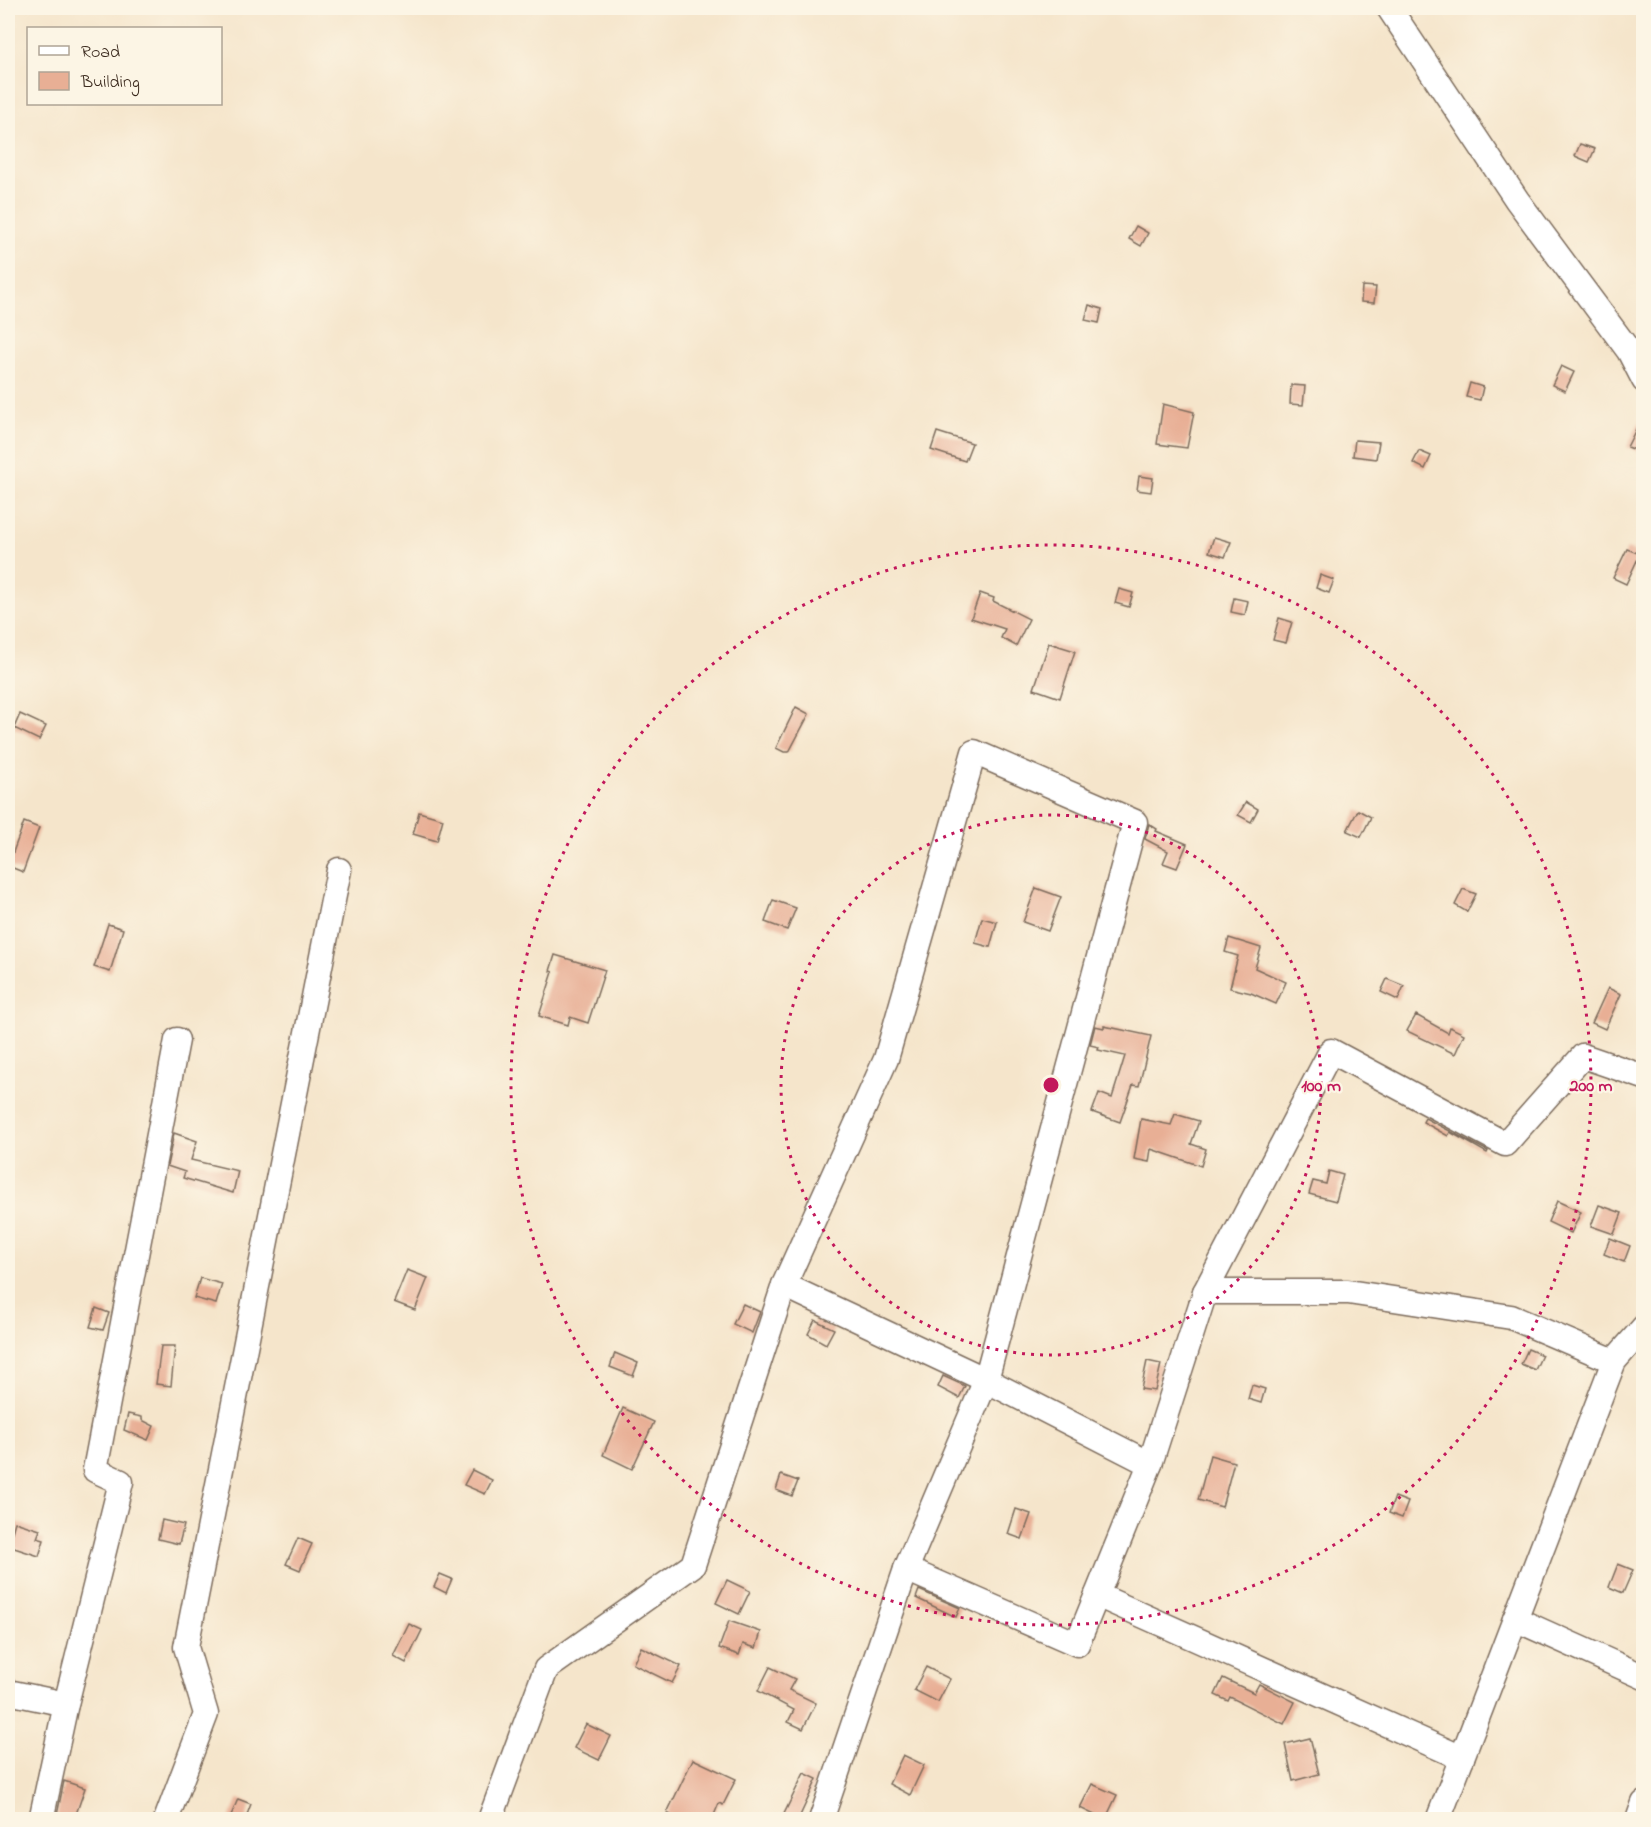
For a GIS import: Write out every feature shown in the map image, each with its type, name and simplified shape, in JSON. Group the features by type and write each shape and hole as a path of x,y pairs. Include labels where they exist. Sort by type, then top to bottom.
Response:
{"street":[{"path":"1389,8 1517,200 1629,351 1644,380"},
{"path":"490,1820 546,1669 693,1565 784,1285 886,1059 974,752 1135,822 986,1380 906,1569 821,1820"},
{"path":"166,1820 206,1714 186,1647 339,870"},
{"path":"41,1820 66,1704 121,1482 95,1470 177,1040"},
{"path":"906,1569 1077,1644 1150,1464 1205,1292 1331,1051 1504,1144 1583,1056 1644,1077"},
{"path":"784,1285 986,1380 1150,1464"},
{"path":"1205,1292 1348,1292 1511,1317 1614,1361"},
{"path":"1438,1820 1614,1361 1644,1328"},
{"path":"1097,1595 1462,1758"},
{"path":"1515,1619 1644,1677"},
{"path":"8,1692 66,1704"},
{"path":"1638,1820 1644,1803"}],"building":[{"path":"1580,144 1595,149 1589,162 1575,156"},
{"path":"1136,226 1148,233 1141,246 1129,239"},
{"path":"1362,286 1376,287 1374,303 1361,302"},
{"path":"1089,305 1102,309 1099,323 1085,320"},
{"path":"1561,366 1574,372 1565,391 1552,385"},
{"path":"1470,383 1483,387 1480,400 1466,397"},
{"path":"1291,385 1305,386 1303,405 1290,404"},
{"path":"1163,404 1194,412 1187,448 1157,444"},
{"path":"1644,413 1644,454 1627,447"},
{"path":"937,432 972,443 965,461 931,450"},
{"path":"1355,440 1379,442 1376,459 1353,456"},
{"path":"1419,451 1431,456 1425,469 1413,463"},
{"path":"1139,476 1153,478 1151,492 1137,490"},
{"path":"1214,537 1231,542 1225,557 1209,552"},
{"path":"1627,549 1640,554 1626,584 1613,578"},
{"path":"1320,575 1334,580 1329,593 1316,588"},
{"path":"1119,589 1133,593 1129,607 1115,603"},
{"path":"980,593 994,598 993,601 1029,619 1016,646 1001,638 1005,629 971,618"},
{"path":"1234,598 1248,601 1245,615 1231,612"},
{"path":"1279,618 1292,622 1286,643 1273,640"},
{"path":"1049,643 1075,651 1060,698 1034,689"},
{"path":"796,707 809,714 789,752 784,752 776,748"},
{"path":"20,714 46,726 39,740 14,728"},
{"path":"1246,802 1258,809 1251,822 1238,815"},
{"path":"1358,810 1371,817 1361,837 1347,831"},
{"path":"419,812 443,819 437,841 413,834"},
{"path":"24,822 39,828 23,872 8,866"},
{"path":"1149,824 1157,829 1156,831 1187,844 1177,868 1163,863 1168,851 1145,839"},
{"path":"1036,888 1061,897 1048,931 1023,922"},
{"path":"1463,889 1476,894 1467,912 1455,905"},
{"path":"773,900 796,908 787,930 765,922"},
{"path":"982,918 997,922 990,947 975,943"},
{"path":"108,924 123,929 110,972 94,967"},
{"path":"1229,938 1261,948 1255,968 1286,982 1276,1004 1251,993 1230,988 1238,956 1225,952"},
{"path":"555,955 605,970 588,1023 570,1017 568,1025 539,1016 553,972 550,971"},
{"path":"1387,979 1404,986 1398,1000 1381,992"},
{"path":"1608,988 1621,994 1605,1029 1592,1023"},
{"path":"1416,1015 1448,1033 1450,1027 1464,1034 1455,1054 1407,1031"},
{"path":"1095,1026 1151,1036 1139,1086 1133,1085 1120,1122 1092,1112 1099,1093 1112,1098 1125,1056 1098,1050 1099,1047 1090,1045"},
{"path":"1175,1114 1199,1121 1191,1144 1206,1149 1201,1166 1151,1149 1149,1162 1134,1159 1141,1119 1171,1125"},
{"path":"1425,1118 1488,1151 1487,1153 1450,1132 1448,1136 1423,1122"},
{"path":"174,1133 197,1141 191,1160 238,1171 233,1193 183,1178 185,1172 167,1166"},
{"path":"1329,1171 1343,1175 1336,1201 1309,1194 1313,1181 1326,1184"},
{"path":"1557,1201 1581,1212 1571,1233 1548,1222"},
{"path":"1599,1205 1622,1213 1614,1234 1591,1226"},
{"path":"1610,1238 1630,1246 1624,1262 1604,1254"},
{"path":"407,1270 428,1278 415,1310 394,1302"},
{"path":"200,1278 222,1284 216,1304 194,1298"},
{"path":"743,1304 760,1312 752,1333 733,1324"},
{"path":"96,1308 109,1313 103,1330 90,1327"},
{"path":"815,1320 834,1329 826,1344 808,1334"},
{"path":"161,1346 175,1346 171,1386 156,1384"},
{"path":"1528,1349 1542,1355 1535,1370 1521,1364"},
{"path":"615,1353 638,1363 633,1376 610,1367"},
{"path":"1147,1361 1161,1364 1155,1391 1141,1389"},
{"path":"943,1376 965,1386 959,1398 938,1387"},
{"path":"1252,1385 1265,1389 1261,1403 1248,1399"},
{"path":"623,1408 654,1422 632,1469 603,1455"},
{"path":"128,1414 142,1417 142,1420 154,1426 148,1440 124,1430"},
{"path":"1210,1455 1234,1462 1222,1507 1198,1500"},
{"path":"472,1470 492,1480 485,1494 464,1485"},
{"path":"781,1475 798,1481 792,1496 776,1490"},
{"path":"1395,1497 1408,1502 1402,1518 1389,1513"},
{"path":"1016,1509 1031,1514 1022,1539 1008,1534"},
{"path":"162,1520 184,1525 179,1544 158,1539"},
{"path":"15,1522 40,1530 37,1538 44,1540 39,1556 8,1546"},
{"path":"298,1538 312,1544 300,1570 286,1564"},
{"path":"1618,1564 1633,1570 1623,1593 1609,1587"},
{"path":"440,1574 452,1579 446,1593 434,1587"},
{"path":"727,1580 750,1591 739,1614 716,1603"},
{"path":"919,1590 960,1608 956,1617 916,1598"},
{"path":"729,1621 761,1632 756,1648 743,1644 739,1655 719,1648"},
{"path":"409,1624 422,1630 406,1663 393,1656"},
{"path":"641,1647 681,1666 672,1683 633,1664"},
{"path":"770,1667 795,1679 789,1690 816,1703 803,1729 788,1722 794,1710 758,1691"},
{"path":"926,1667 950,1679 938,1702 914,1690"},
{"path":"1223,1678 1254,1693 1259,1684 1295,1702 1284,1724 1230,1697 1228,1701 1215,1695"},
{"path":"586,1724 611,1736 599,1760 574,1748"},
{"path":"1310,1738 1319,1774 1293,1781 1285,1744"},
{"path":"903,1755 924,1765 910,1795 889,1784"},
{"path":"693,1759 736,1779 723,1805 719,1803 712,1820 680,1820 667,1813"},
{"path":"804,1773 817,1779 798,1820 781,1820"},
{"path":"64,1781 85,1788 74,1820 56,1820"},
{"path":"1092,1784 1117,1795 1105,1820 1080,1808"},
{"path":"238,1799 251,1804 245,1820 229,1820"}]}
